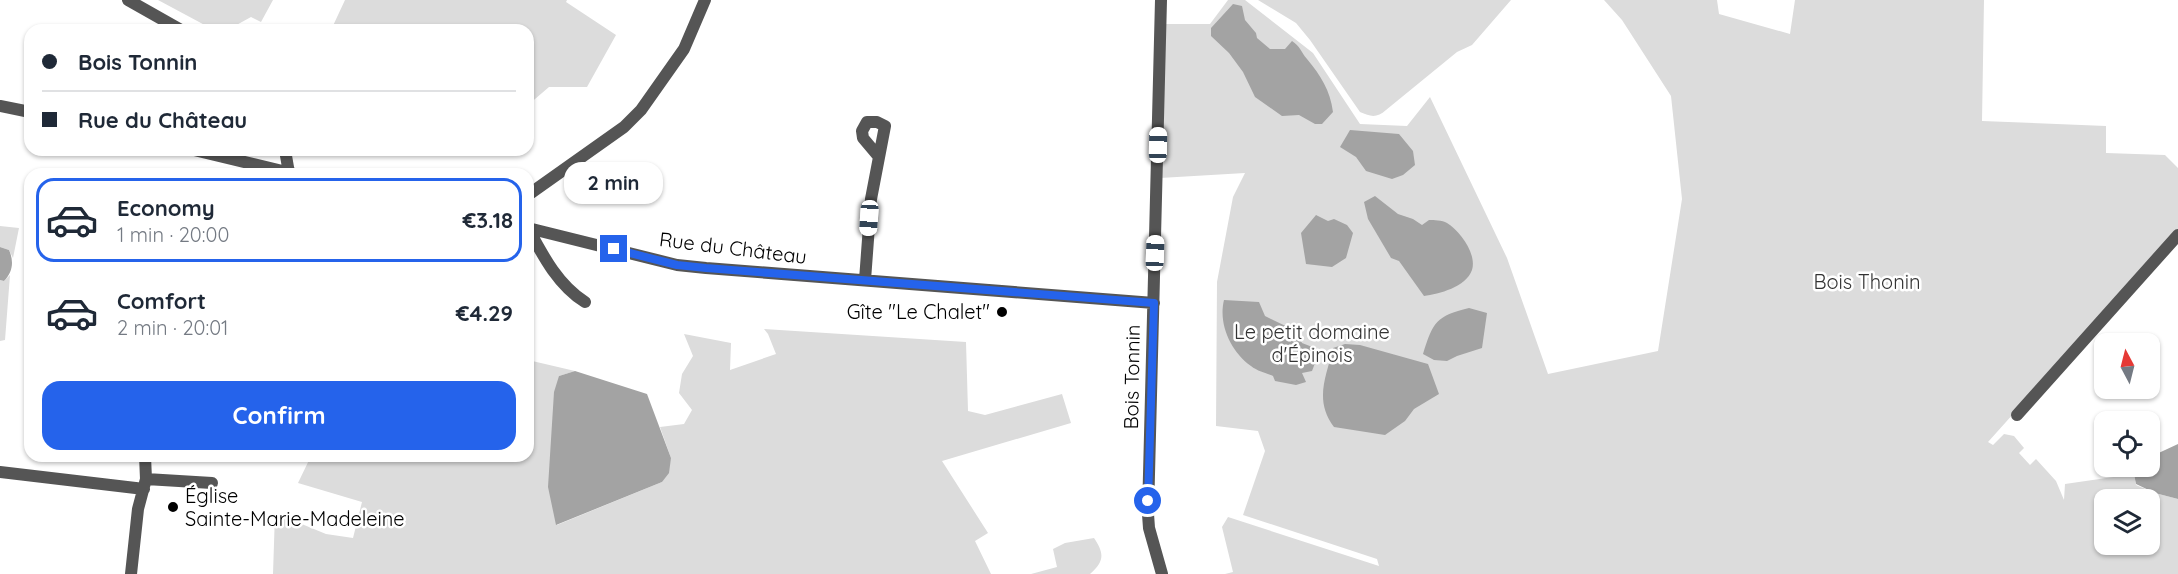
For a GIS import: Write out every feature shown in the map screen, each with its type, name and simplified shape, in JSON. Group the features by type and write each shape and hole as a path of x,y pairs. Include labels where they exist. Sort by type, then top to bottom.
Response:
{"street":[{"path":"128,0 170,24"},
{"path":"534,191 624,127 641,110 684,49 705,0"},
{"name":"Bois Tonnin","path":"1161,0 1148,514 1149,528 1162,574"},
{"path":"0,106 24,111"},
{"path":"215,156 258,168"},
{"path":"865,280 871,199 879,157"},
{"name":"Rue du Château","path":"534,229 677,265 1154,303"},
{"path":"2017,415 2178,235"},
{"path":"534,239 567,289 585,302"},
{"path":"131,574 138,509 145,484 145,462"},
{"path":"0,472 145,484 212,483"}],"green space":[{"path":"158,0 273,0 261,22 251,17 238,24 203,24"},
{"path":"345,0 567,0 566,2 616,35 587,87 549,87 534,100 534,24 334,24"},
{"name":"Bois Thonin","path":"1228,0 1245,0 1313,53 1360,124 1407,126 1430,97 1507,258 1548,374 1658,351 1682,199 1671,96 1622,20 1604,0 1717,0 1719,14 1790,34 1795,0 1984,0 1982,121 2106,126 2106,153 2165,155 2178,168 2178,230 1988,442 1993,445 2004,434 2014,436 2024,448 2019,453 2030,465 2036,459 2056,481 2064,500 2065,484 2113,477 2135,477 2136,485 2146,489 2094,489 2094,555 2160,555 2160,494 2178,499 2178,574 1225,574 1233,572 1222,527 1228,517 1379,566 1377,559 1243,515 1265,451 1258,431 1216,426 1217,282 1233,197 1245,173 1160,178 1164,24 1210,24"},
{"path":"1258,0 1511,0 1472,45 1457,52 1383,113 1374,116 1360,112 1296,23"},
{"path":"0,226 19,228 13,258 9,250 0,247"},
{"path":"10,275 5,340 0,341 0,280 4,281"},
{"path":"764,329 966,342 968,411 985,415 1062,394 1071,423 942,461 988,533 975,541 991,574 273,574 275,513 326,534 353,538 362,502 298,483 308,462 534,462 534,361 575,371 559,376 557,525 662,482 671,458 660,427 684,424 692,410 679,393 682,374 693,356 684,334 731,343 730,370 776,354"},
{"path":"1094,538 1100,548 1101,557 1098,565 1090,574 1031,574 1057,567 1053,549 1065,543"}],"shaded area":[{"path":"1233,4 1242,6 1245,20 1256,33 1257,38 1270,49 1285,49 1292,41 1299,47 1321,77 1330,97 1333,112 1322,124 1315,124 1299,115 1282,116 1255,97 1243,72 1229,53 1211,36 1211,28"},
{"path":"1350,130 1399,134 1413,151 1415,165 1403,175 1392,179 1366,171 1356,157 1340,147"},
{"path":"1375,196 1398,214 1422,225 1429,220 1436,220 1452,227 1470,250 1473,264 1469,276 1451,289 1424,296 1399,261 1391,258 1368,219 1364,202"},
{"path":"1316,215 1328,221 1334,219 1347,225 1353,233 1346,258 1332,267 1306,264 1301,233"},
{"path":"0,247 9,250 12,258 11,270 4,281 0,280"},
{"path":"1224,300 1259,302 1265,316 1296,331 1302,343 1320,350 1312,371 1302,373 1306,382 1296,385 1275,381 1273,376 1256,369 1244,360 1232,345 1225,328"},
{"path":"1469,308 1487,313 1482,348 1447,361 1434,360 1423,354 1437,322 1449,314"},
{"path":"1345,344 1360,345 1428,364 1439,394 1414,409 1405,421 1385,435 1334,427 1324,407 1323,389 1333,348"},
{"path":"575,371 647,394 671,458 669,473 662,482 556,525 548,487 554,392 559,376"},
{"path":"2178,444 2178,499 2160,494 2160,489 2147,489 2136,484 2135,477 2160,477 2160,452"}],"place":[{"name":"Gîte \"Le Chalet\"","path":"1002,312"},
{"name":"Église Sainte-Marie-Madeleine","path":"173,507"}],"route":[{"path":"614,249 677,265 706,268 1154,303 1148,501"}],"park label":[{"name":"Le petit domaine d'Épinois","path":"1312,344"}]}
